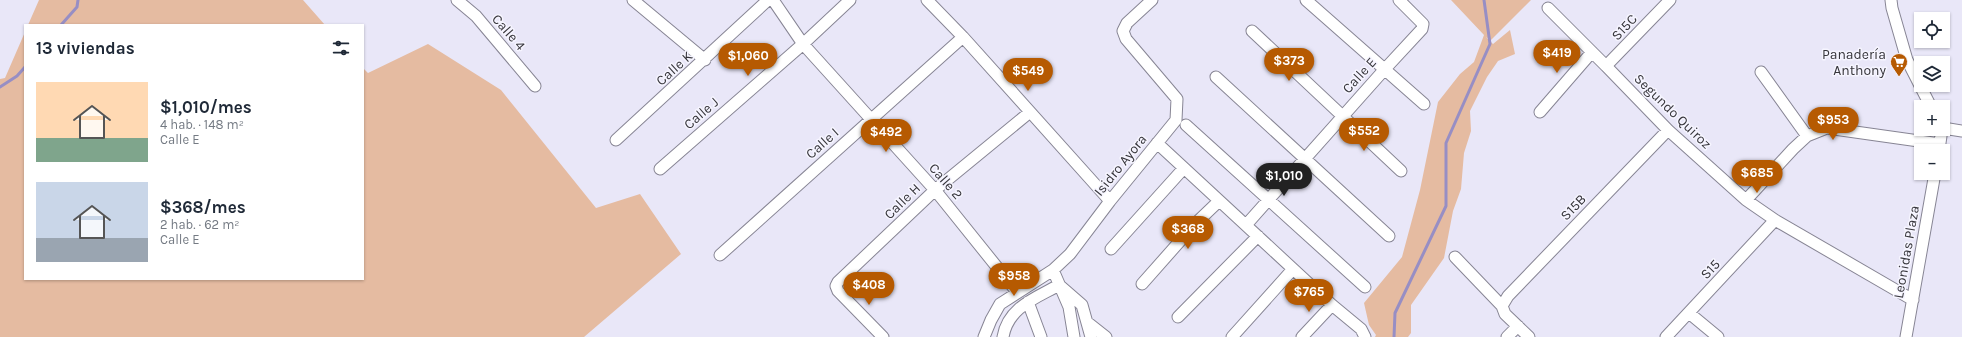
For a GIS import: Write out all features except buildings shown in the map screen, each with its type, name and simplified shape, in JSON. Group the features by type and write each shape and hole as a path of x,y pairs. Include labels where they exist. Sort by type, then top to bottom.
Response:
{"street":[{"name":"Calle 4","path":"457,0 476,16 535,86"},
{"path":"632,0 705,60"},
{"name":"Calle K","path":"616,140 705,60 768,0"},
{"name":"Calle 2","path":"772,0 803,44 870,120 935,190 1017,292"},
{"name":"Calle J","path":"660,169 803,44 850,0"},
{"path":"927,0 963,37 1110,201"},
{"name":"Isidro Ayora","path":"984,337 990,320 1000,304 1053,270 1070,254 1110,201 1176,120 1177,99 1126,39 1123,31 1127,23 1152,0"},
{"path":"1306,0 1424,104"},
{"name":"Calle E","path":"1246,225 1268,198 1422,30 1423,24 1399,0"},
{"name":"S15C","path":"1606,66 1670,0"},
{"path":"1891,0 1907,60 1927,100"},
{"name":"Segundo Quiroz","path":"1548,8 1668,130 1746,200 1775,220 1913,300"},
{"path":"1252,31 1401,171"},
{"name":"Calle I","path":"720,255 963,37"},
{"path":"1540,112 1592,52"},
{"path":"1761,72 1808,136"},
{"path":"1216,77 1389,236"},
{"name":"Calle H","path":"883,337 838,291 836,286 838,282 935,190 1030,112"},
{"path":"1186,125 1365,287"},
{"path":"1746,200 1793,149 1808,136 1827,128 1917,144"},
{"name":"S15B","path":"1502,306 1508,296 1668,130"},
{"path":"1950,130 1962,131"},
{"path":"1157,143 1332,305 1361,329 1365,337"},
{"path":"1111,248 1184,168"},
{"name":"Leonidas Plaza","path":"1906,337 1934,180"},
{"path":"1142,284 1196,223 1219,200"},
{"name":"S15","path":"1666,337 1775,220"},
{"path":"1178,317 1258,236"},
{"path":"1455,257 1502,306 1505,314 1529,337"},
{"path":"1232,337 1293,269"},
{"path":"1053,270 1069,307 1074,337"},
{"path":"1003,337 1005,327 1011,316 1028,302 1059,285"},
{"path":"1059,285 1082,305 1091,337"},
{"path":"1028,302 1041,337"},
{"path":"1302,337 1332,305"},
{"path":"1689,313 1718,337"},
{"path":"1087,322 1106,337"},
{"path":"1507,337 1518,326"}],"shaded area":[{"path":"39,0 303,0 324,24 28,24"},
{"path":"1451,0 1531,0 1491,40 1486,37 1493,44 1510,30 1515,54 1498,61 1487,77 1470,111 1471,131 1464,153 1461,189 1453,211 1444,258 1411,305 1411,333 1408,337 1375,337 1376,335 1369,325 1364,303 1402,257 1420,190 1438,102 1460,74 1474,62 1484,35"},
{"path":"24,34 24,280 364,280 364,69 368,73 428,44 501,90 596,208 640,194 681,254 584,337 0,337 0,79 5,78"}],"waterway":[{"path":"62,24 77,7 78,0"},
{"path":"1394,337 1395,313 1446,206 1446,143 1490,44 1484,0"},
{"path":"0,87 17,76 24,68"}],"place":[{"name":"Panadería Anthony","path":"1899,77"}]}
